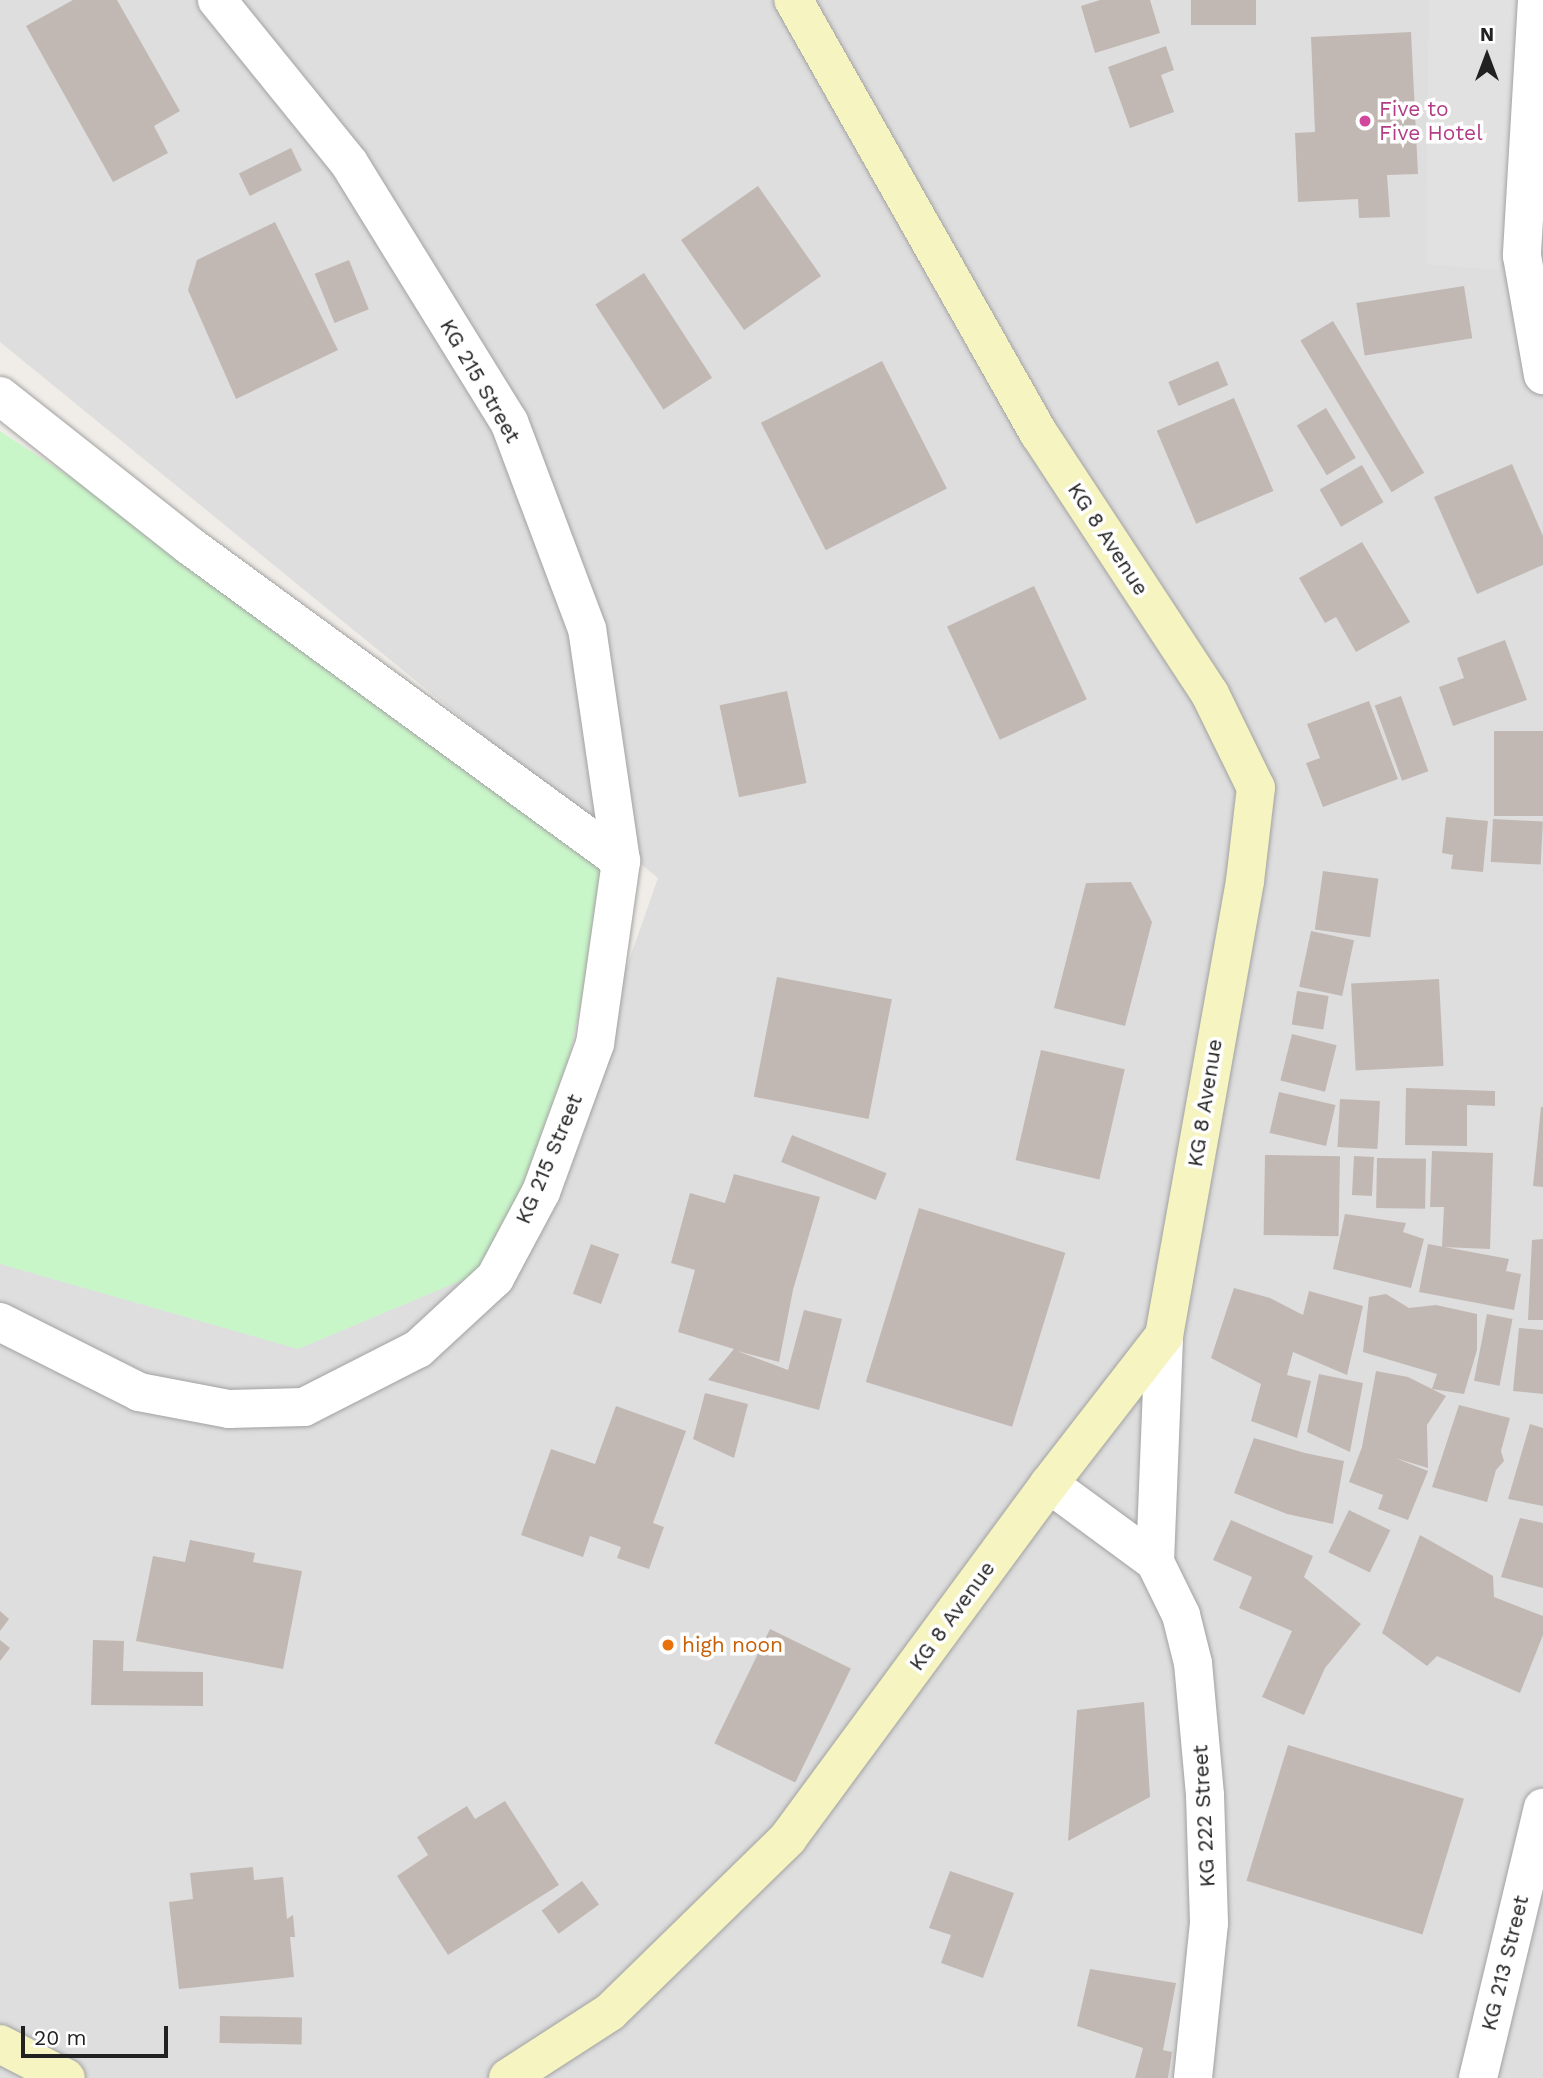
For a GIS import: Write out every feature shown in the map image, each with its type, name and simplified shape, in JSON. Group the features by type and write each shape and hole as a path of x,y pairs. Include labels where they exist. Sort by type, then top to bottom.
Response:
{"street":[{"name":"KG 215 Street","path":"0,1322 139,1392 229,1409 304,1407 418,1349 495,1278 541,1192 595,1044 621,861 587,629 509,422 349,163 218,0"},
{"name":"KG 8 Avenue","path":"508,2078 610,2012 789,1838 1049,1484 1164,1336 1245,881 1256,788 1210,694 1039,434 793,0"},
{"path":"1537,0 1522,256 1543,375"},
{"path":"0,396 190,546 621,861"},
{"name":"KG 222 Street","path":"1155,1562 1164,1336"},
{"name":"KG 222 Street","path":"1049,1484 1155,1562 1181,1615 1193,1663 1205,1795 1209,1923 1193,2078"},
{"name":"KG 213 Street","path":"1478,2078 1543,1808"},
{"path":"0,2044 66,2078"}],"shaded area":[{"path":"0,0 1543,0 1543,2078 0,2078 0,1207 526,1253 658,878 0,342"},
{"path":"1429,0 1524,0 1511,239 1498,270 1426,264"}],"green space":[{"path":"0,431 617,835 527,1253 298,1349 0,1264"}],"building":[{"path":"73,0 117,0 180,111 154,126 168,153 113,182 26,26"},
{"path":"1100,0 1150,0 1160,33 1095,53 1081,6"},
{"path":"1191,0 1256,0 1256,25 1191,25"},
{"name":"Five to Five Hotel","path":"1411,32 1418,174 1387,175 1390,217 1359,218 1358,199 1298,202 1295,133 1315,132 1311,37"},
{"path":"1166,46 1174,70 1161,75 1174,112 1130,128 1108,67"},
{"path":"291,148 302,170 250,196 239,173"},
{"path":"758,186 821,276 744,330 681,240"},
{"path":"275,222 338,350 236,399 188,290 197,260"},
{"path":"349,260 369,309 335,323 315,274"},
{"path":"644,273 712,378 663,409 595,305"},
{"path":"1464,286 1472,338 1365,355 1356,303"},
{"path":"1333,321 1424,473 1392,492 1300,341"},
{"path":"882,361 947,488 826,550 761,423"},
{"path":"1218,361 1228,385 1178,406 1168,382"},
{"path":"1234,398 1273,491 1196,524 1157,431"},
{"path":"1326,408 1356,458 1327,475 1297,426"},
{"path":"1512,464 1543,536 1543,565 1477,594 1434,497"},
{"path":"1362,465 1384,502 1341,527 1320,490"},
{"path":"1362,542 1410,622 1356,652 1336,617 1325,623 1299,578"},
{"path":"1034,586 1087,699 1000,740 947,627"},
{"path":"1505,640 1527,700 1453,726 1439,687 1464,678 1457,658"},
{"path":"787,691 807,783 739,797 720,705"},
{"path":"1401,696 1428,771 1402,781 1375,706"},
{"path":"1369,701 1398,779 1323,807 1306,763 1320,758 1307,724"},
{"path":"1494,731 1543,731 1543,816 1494,816"},
{"path":"1446,817 1488,821 1483,872 1451,869 1453,855 1442,853"},
{"path":"1493,819 1543,822 1541,865 1491,862"},
{"path":"1323,871 1378,879 1370,937 1315,929"},
{"path":"1131,882 1152,922 1125,1026 1054,1008 1086,883"},
{"path":"1311,931 1354,940 1342,996 1299,987"},
{"path":"777,977 892,999 869,1119 754,1097"},
{"path":"1439,979 1444,1066 1356,1070 1351,984"},
{"path":"1297,991 1329,996 1323,1030 1292,1025"},
{"path":"1292,1034 1337,1045 1325,1092 1280,1081"},
{"path":"1041,1050 1125,1069 1099,1179 1016,1160"},
{"path":"1406,1088 1495,1091 1495,1106 1467,1105 1467,1146 1405,1145"},
{"path":"1279,1092 1336,1105 1326,1146 1270,1133"},
{"path":"1340,1099 1380,1101 1377,1149 1337,1147"},
{"path":"1543,1107 1543,1187 1533,1186"},
{"path":"792,1135 887,1173 876,1200 781,1162"},
{"path":"1432,1151 1493,1153 1490,1249 1442,1247 1444,1207 1430,1207"},
{"path":"1265,1155 1340,1156 1339,1236 1264,1235"},
{"path":"1354,1156 1374,1157 1372,1196 1352,1195"},
{"path":"1377,1158 1426,1159 1425,1209 1376,1208"},
{"path":"734,1174 820,1197 793,1290 779,1362 737,1351 788,1370 804,1310 842,1319 819,1410 708,1380 734,1349 678,1332 695,1270 671,1263 690,1193 725,1203"},
{"path":"919,1208 1065,1253 1012,1427 866,1382"},
{"path":"1345,1214 1406,1223 1403,1232 1424,1239 1411,1288 1333,1269"},
{"path":"1543,1239 1543,1320 1528,1320 1532,1240"},
{"path":"591,1244 619,1254 601,1304 573,1294"},
{"path":"1428,1244 1509,1259 1506,1271 1521,1274 1514,1310 1419,1292"},
{"path":"1234,1288 1270,1298 1303,1315 1309,1291 1363,1306 1347,1375 1293,1352 1287,1375 1311,1381 1297,1438 1251,1421 1261,1384 1211,1358"},
{"path":"1386,1294 1409,1308 1436,1305 1477,1314 1477,1350 1464,1394 1432,1389 1437,1374 1363,1352 1369,1297"},
{"path":"1487,1314 1513,1319 1500,1386 1474,1381"},
{"path":"1519,1328 1543,1330 1543,1394 1513,1391"},
{"path":"1376,1371 1408,1377 1446,1396 1427,1425 1428,1468 1395,1458 1428,1471 1408,1520 1378,1509 1383,1495 1349,1482 1362,1447"},
{"path":"1319,1374 1363,1383 1350,1452 1307,1432"},
{"path":"705,1393 748,1404 734,1458 693,1439"},
{"path":"1459,1405 1510,1418 1501,1451 1504,1461 1496,1470 1487,1502 1432,1487"},
{"path":"616,1406 686,1431 653,1523 664,1527 649,1569 617,1558 621,1547 590,1536 583,1557 521,1535 551,1449 595,1464"},
{"path":"1530,1424 1543,1428 1543,1506 1508,1499"},
{"path":"1254,1438 1344,1461 1333,1524 1287,1514 1234,1493"},
{"path":"1349,1510 1390,1530 1370,1572 1328,1552"},
{"path":"1520,1518 1543,1523 1543,1588 1501,1577"},
{"path":"1231,1520 1313,1556 1304,1577 1361,1624 1325,1668 1304,1715 1262,1697 1292,1631 1239,1608 1252,1577 1213,1560"},
{"path":"1420,1535 1493,1576 1494,1597 1543,1616 1543,1635 1520,1693 1437,1656 1427,1666 1382,1633"},
{"path":"190,1540 255,1553 253,1562 302,1571 283,1669 136,1641 153,1556 185,1562"},
{"path":"0,1611 9,1619 0,1631"},
{"path":"770,1629 851,1668 795,1783 714,1743"},
{"path":"0,1640 10,1648 0,1661"},
{"path":"93,1640 124,1641 123,1671 203,1672 203,1706 91,1705"},
{"path":"1144,1702 1150,1797 1068,1841 1077,1710"},
{"path":"1288,1745 1464,1799 1422,1935 1246,1881"},
{"path":"505,1801 559,1885 448,1955 397,1876 428,1855 417,1837 467,1806 475,1819"},
{"path":"253,1867 254,1880 283,1877 287,1919 293,1915 295,1937 290,1937 294,1977 179,1989 169,1902 193,1899 190,1873"},
{"path":"950,1871 1014,1893 983,1978 941,1963 951,1935 929,1928"},
{"path":"582,1881 599,1904 559,1934 542,1910"},
{"path":"1090,1969 1176,1983 1163,2050 1172,2052 1168,2078 1135,2078 1143,2048 1077,2026"},
{"path":"220,2016 302,2017 302,2044 220,2043"}],"place":[{"name":"Five to Five Hotel","path":"1365,121"},
{"name":"high noon","path":"668,1645"}]}
